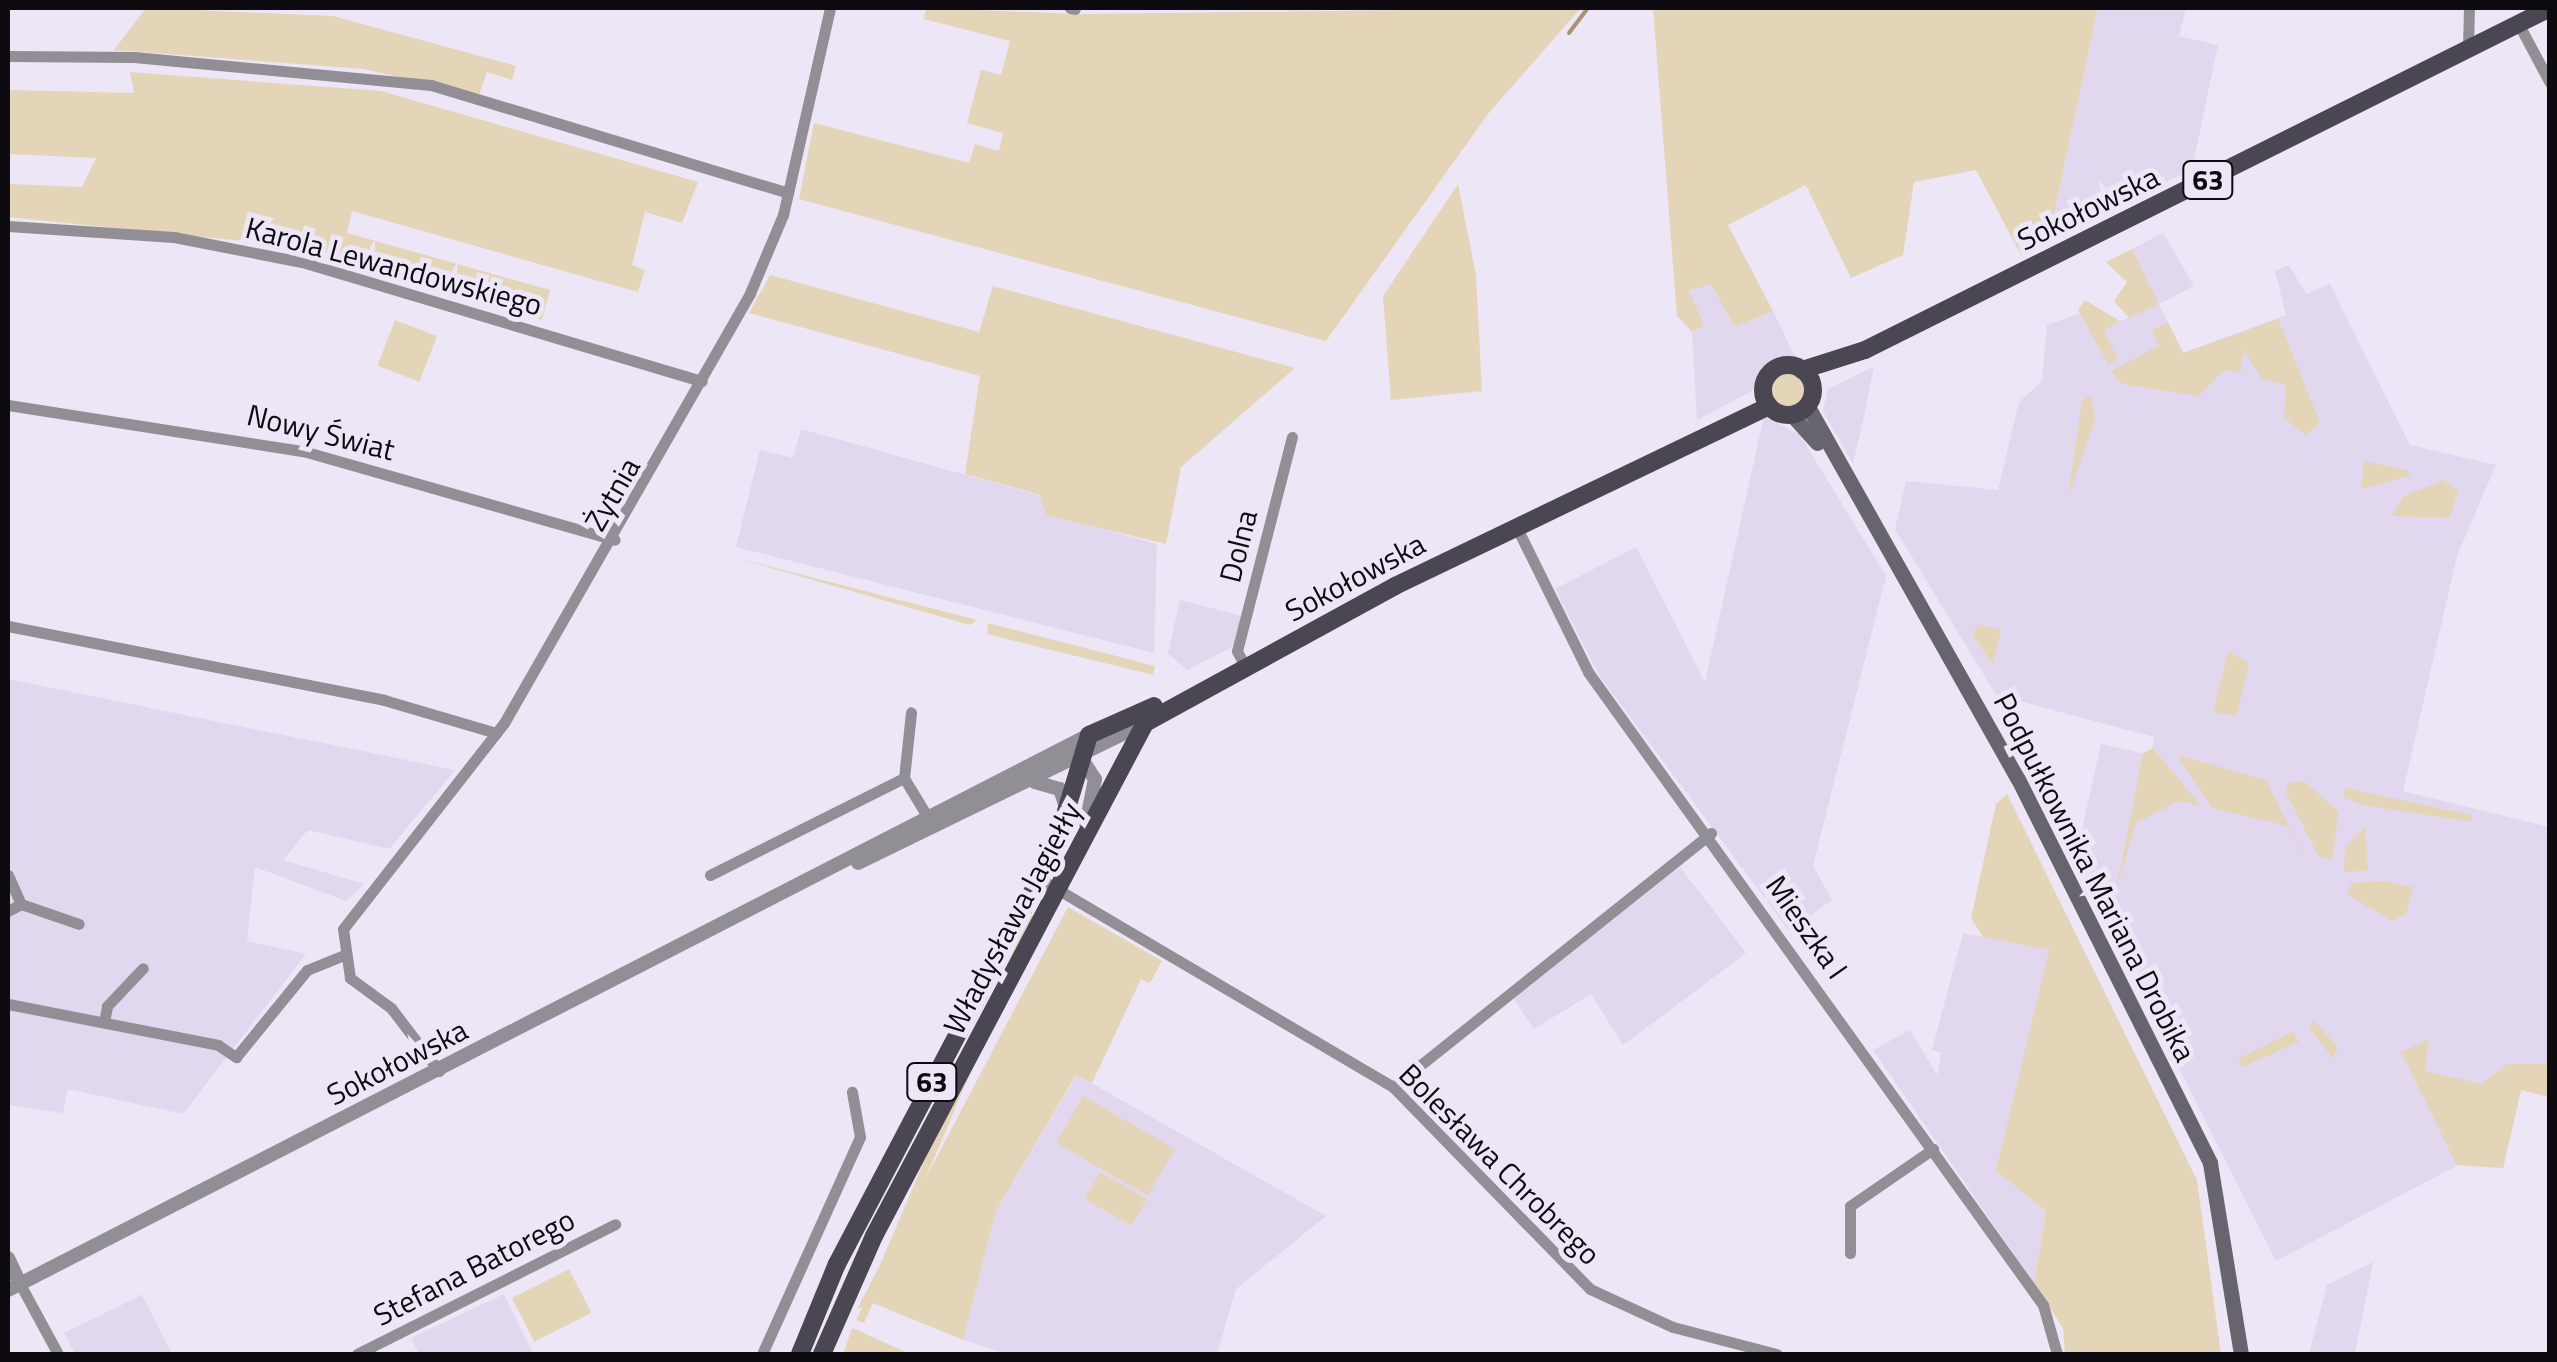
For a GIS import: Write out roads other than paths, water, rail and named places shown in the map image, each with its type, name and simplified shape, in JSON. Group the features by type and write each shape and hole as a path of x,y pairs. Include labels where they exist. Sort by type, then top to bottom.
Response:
{"main road":[{"name":"Sokołowska","path":"1802,370 1866,350 2550,8"},
{"name":"Sokołowska","path":"1804,402 1866,350"},
{"name":"63","path":"1766,399 1776,368 1802,370"},
{"path":"1766,399 1804,402 1802,370"},
{"name":"Sokołowska","path":"1145,723 1245,666 1766,399"},
{"name":"Podpułkownika Mariana Drobika","path":"1804,402 1826,453 2018,779 2210,1163 2241,1354"},
{"name":"Sokołowska","path":"1089,736 1188,696"},
{"name":"Władysława Jagiełły","path":"822,1354 874,1236 1145,723"},
{"name":"Władysława Jagiełły","path":"800,1354 837,1264 1040,879 1068,813 1089,736"}],"street":[{"name":"Żytnia","path":"342,956 352,912 496,733 614,540 702,382 772,245 788,193 830,8"},
{"path":"2468,48 2469,8"},
{"path":"2518,23 2550,83"},
{"path":"8,56 134,57 431,85 788,193"},
{"name":"Karola Lewandowskiego","path":"8,226 174,238 302,262 702,382"},
{"name":"Nowy Świat","path":"8,405 303,451 614,540"},
{"name":"Dolna","path":"1245,666 1237,650 1292,437"},
{"name":"Mieszka I","path":"1516,526 1588,672 1711,833 2043,1304 2058,1354"},
{"path":"8,626 384,700 496,733"},
{"path":"911,712 904,778 926,816"},
{"name":"Sokołowska","path":"810,882 1035,782 1145,723"},
{"name":"Sokołowska","path":"14,1287 810,882 926,816 1089,736"},
{"path":"1061,748 1081,755 1094,779 1080,849"},
{"path":"710,876 904,778"},
{"name":"Władysława Jagiełły","path":"1035,782 1063,791 1068,813"},
{"path":"1393,1087 1711,833"},
{"path":"8,875 21,904 79,924"},
{"name":"Bolesława Chrobrego","path":"1040,879 1393,1087 1568,1272 1632,1310 1722,1349 1776,1354"},
{"path":"8,911 21,904"},
{"path":"8,1004 104,1022 236,1056 307,970 342,956 350,978 391,1008 439,1071"},
{"path":"104,1022 107,1006 143,968"},
{"path":"762,1354 860,1137 852,1092"},
{"path":"1850,1253 1850,1206 1933,1150"},
{"name":"Stefana Batorego","path":"357,1354 615,1224"},
{"path":"8,1258 14,1287 58,1354"}],"waterway":[{"path":"1569,33 1588,8"}]}
